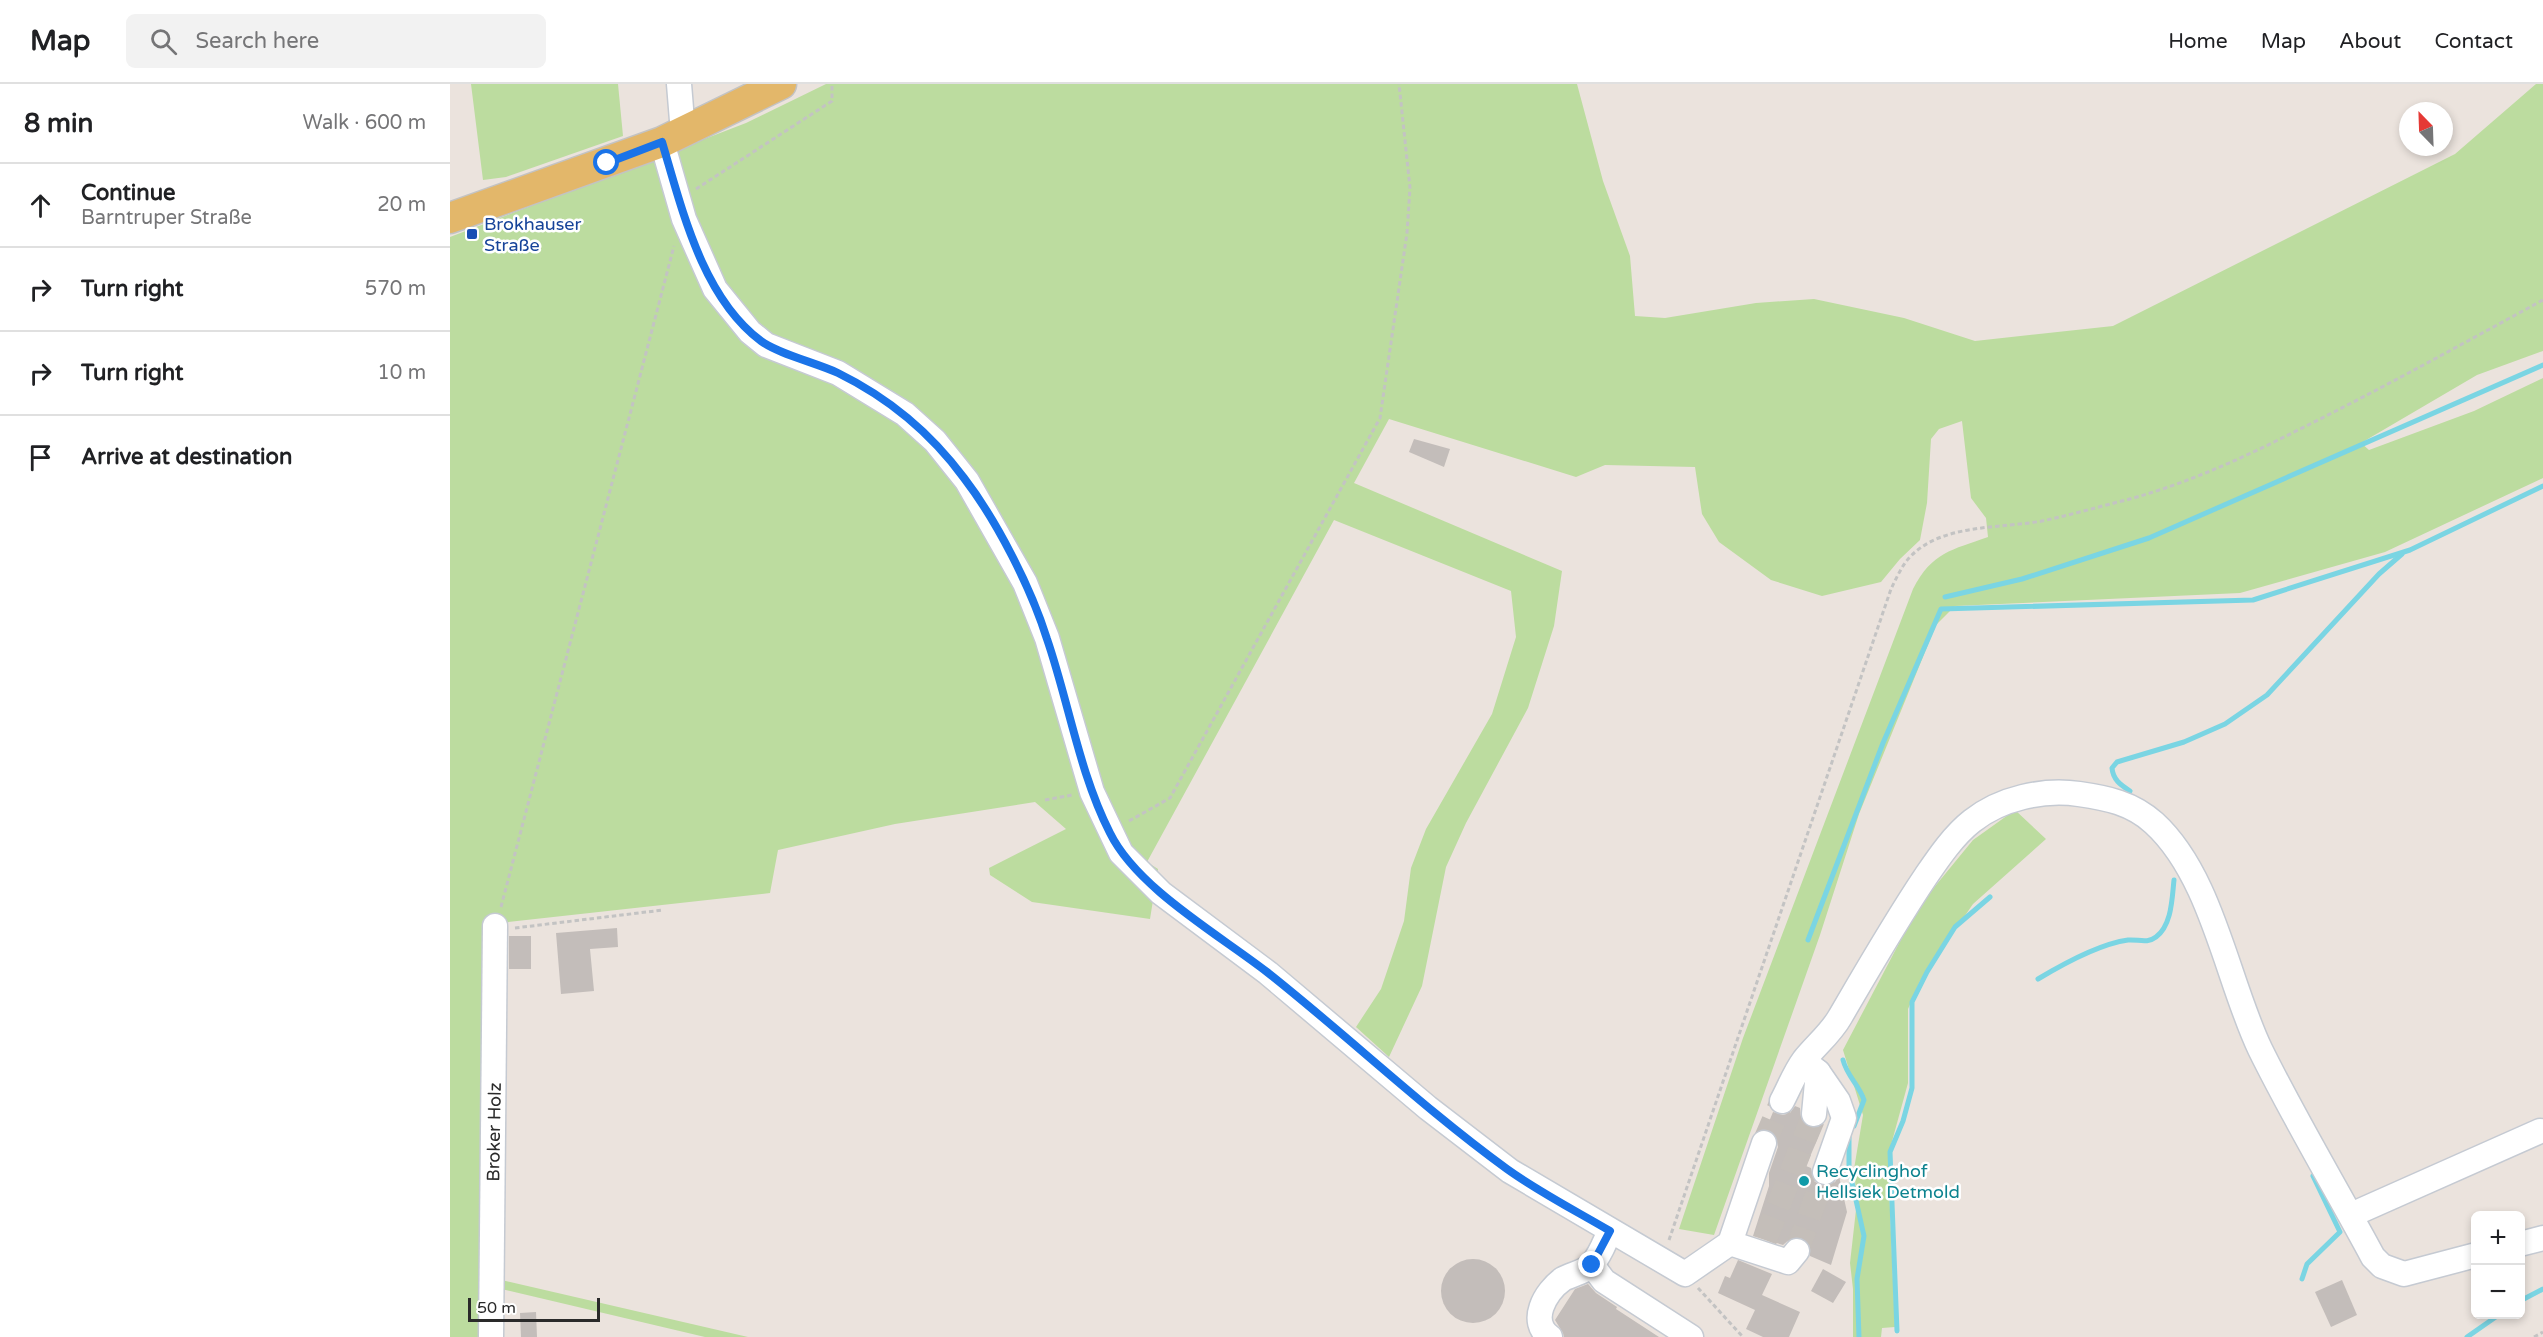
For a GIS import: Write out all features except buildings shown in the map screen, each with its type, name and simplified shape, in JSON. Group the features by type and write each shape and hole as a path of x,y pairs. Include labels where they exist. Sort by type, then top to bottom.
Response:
{"main road":[{"path":"450,218 672,137 781,84"}],"street":[{"path":"679,84 672,137 680,199 684,219 715,289 750,332 766,345 838,373 905,414 935,441 967,481 1025,583 1047,638 1092,792 1109,832 1121,853 1161,892 1268,973 1428,1108 1510,1171 1661,1262 1685,1274 1730,1243 1764,1143"},
{"path":"1782,1101 1810,1067 1905,908 1941,854 1972,821 2000,805 2028,795 2063,792 2127,804 2154,824 2190,872 2217,930 2243,1009 2261,1050 2373,1257 2382,1266 2393,1272 2404,1274 2471,1257"},
{"name":"Broker Holz","path":"491,1337 495,928"},
{"path":"1810,1067 1814,1114"},
{"path":"1810,1067 1838,1101 1844,1118 1826,1172"},
{"path":"2351,1215 2540,1131"},
{"path":"1550,1337 1540,1327 1538,1316 1545,1302 1562,1280 1592,1265 1610,1231"},
{"path":"2525,1243 2543,1238"},
{"path":"1730,1243 1762,1246 1788,1262 1797,1251"},
{"path":"1592,1265 1604,1281 1690,1337"}],"path":[{"path":"680,199 832,101 832,84"},
{"path":"1109,832 1170,798 1380,418 1407,233 1410,189 1399,84"},
{"path":"663,910 495,928 674,246"},
{"path":"1661,1262 1887,600 1908,559 1934,541 1949,536 2041,521 2130,499 2213,471 2400,379 2543,300"},
{"path":"1045,800 1092,792"},
{"path":"1685,1274 1743,1337"},
{"path":"2534,1337 2543,1332"}],"green space":[{"path":"471,84 618,84 623,136 506,177 483,180"},
{"path":"826,84 1577,84 1603,181 1630,256 1635,316 1665,318 1756,303 1814,299 1904,318 1975,341 2113,326 2453,156 2536,84 2543,84 2543,351 2477,375 2361,443 2369,450 2474,411 2543,378 2543,478 2385,552 2240,593 1955,606 1936,625 1859,814 1820,935 1714,1235 1679,1229 1743,1038 1913,589 1928,567 1944,554 1988,537 1986,518 1971,498 1962,421 1939,429 1931,439 1927,503 1920,540 1881,582 1822,596 1771,580 1719,542 1702,514 1695,467 1605,465 1576,477 1389,419 1354,483 1562,571 1554,626 1528,708 1466,823 1446,867 1422,986 1389,1057 1356,1027 1381,989 1404,921 1411,868 1426,829 1492,714 1516,637 1511,591 1334,520 1147,862 1158,869 1150,919 1032,902 990,875 989,868 1066,829 1035,802 895,824 778,850 770,893 491,924 488,1337 450,1337 450,237 746,123"},
{"path":"2015,810 2046,839 1973,904 1920,981 1908,1009 1908,1083 1891,1145 1889,1186 1895,1327 1882,1328 1881,1337 1853,1337 1853,1289 1850,1263 1857,1201 1854,1169 1863,1115 1843,1050 1918,907 1973,840"},
{"path":"497,1279 748,1337 705,1337 497,1288"}],"waterway":[{"path":"1945,597 2022,579 2149,538 2543,365"},
{"path":"1808,940 1883,743 1941,609 2253,600 2410,550 2543,486"},
{"path":"2130,791 2114,776 2112,768 2117,762 2184,742 2225,724 2267,695 2379,574 2402,554"},
{"path":"2038,979 2093,950 2117,942 2142,941 2156,937 2168,918 2174,880"},
{"path":"1897,1331 1890,1152 1903,1121 1912,1088 1912,1002 1927,972 1955,927 1990,897"},
{"path":"1843,1060 1864,1100 1854,1126"},
{"path":"1849,1137 1849,1169 1864,1236 1857,1279 1859,1337"},
{"path":"2302,1279 2307,1264 2340,1232 2313,1176"},
{"path":"2525,1298 2543,1289"},
{"path":"2467,1337 2493,1319"}],"tunnel":[{"path":"1764,1143 1782,1101"},
{"path":"1765,1240 1814,1114"},
{"path":"1797,1251 1825,1172"}],"place":[{"name":"Brokhauser Straße","path":"472,234"},
{"name":"Recyclinghof Hellsiek Detmold","path":"1804,1181"}],"route":[{"path":"607,163 662,142 684,219 715,289 750,332 766,345 838,373 905,414 935,441 967,481 1025,583 1047,638 1092,792 1109,832 1121,853 1161,892 1268,973 1428,1108 1510,1171 1610,1231 1592,1265"}]}
